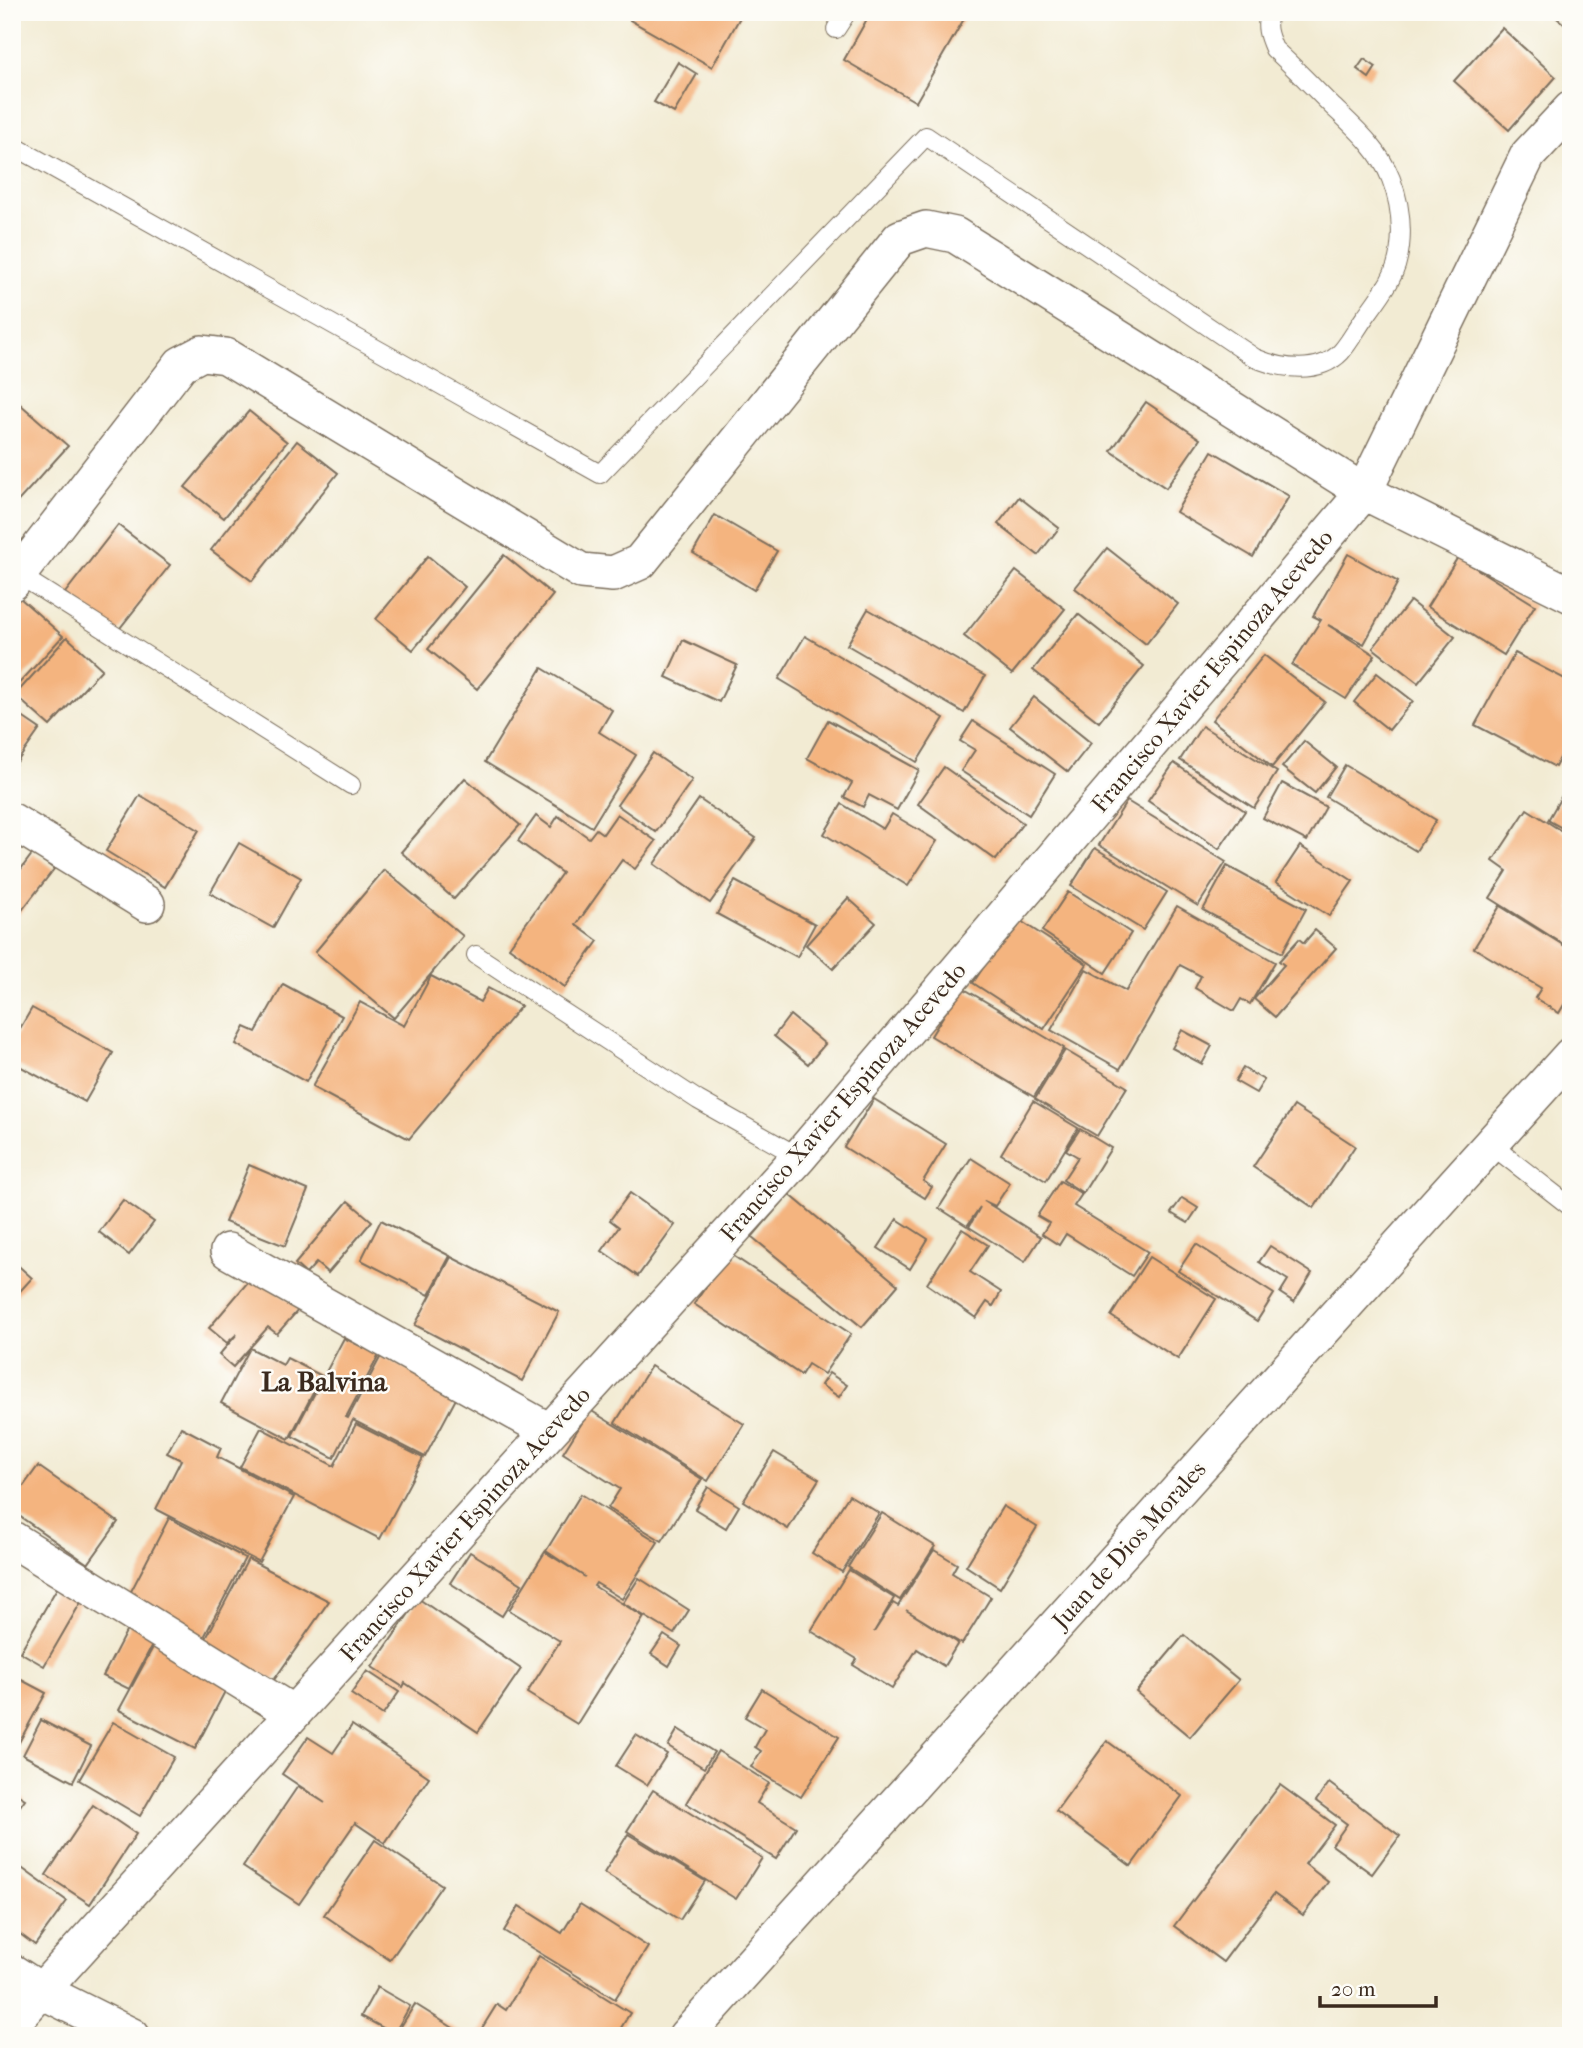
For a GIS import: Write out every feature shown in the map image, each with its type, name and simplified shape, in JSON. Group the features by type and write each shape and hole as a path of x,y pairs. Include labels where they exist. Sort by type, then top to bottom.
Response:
{"street":[{"name":"Francisco Xavier Espinoza Acevedo","path":"12,2023 26,1981 293,1713 799,1157 1364,492 1528,155 1571,109"},
{"path":"16,579 181,363 202,353 226,356 581,570 614,574 640,562 900,238 926,229 955,235 1364,492 1571,595"},
{"path":"12,821 147,904"},
{"name":"Juan de Dios Morales","path":"686,2036 1571,1055"},
{"path":"228,1251 549,1431"},
{"path":"12,1539 293,1713"},
{"path":"26,1981 132,2036"}],"lane":[{"path":"836,29 848,12"},
{"path":"12,147 600,474 926,136 1255,358 1279,366 1305,368 1323,363 1339,354 1390,280 1400,237 1396,195 1390,175 1368,141 1274,49 1266,23 1269,12"},
{"path":"16,579 351,785"},
{"path":"476,955 698,1100 799,1157"},
{"path":"1490,1144 1571,1207"}],"building":[{"path":"634,12 743,12 712,67 630,20"},
{"path":"871,12 968,12 916,102 844,60"},
{"path":"1550,12 1571,12 1571,30"},
{"path":"1502,28 1556,77 1509,130 1454,81"},
{"path":"1364,59 1376,67 1369,78 1357,69"},
{"path":"678,62 697,74 674,113 654,102"},
{"path":"12,397 68,446 12,508"},
{"path":"1146,402 1200,439 1166,488 1111,451"},
{"path":"249,411 287,442 224,518 185,487"},
{"path":"297,441 338,473 252,581 211,550"},
{"path":"1212,451 1289,496 1253,557 1176,512"},
{"path":"1019,497 1059,528 1038,555 998,524"},
{"path":"715,515 777,551 754,590 693,553"},
{"path":"118,525 170,565 116,633 65,593"},
{"path":"1107,548 1178,604 1146,644 1075,588"},
{"path":"1348,554 1398,582 1364,644 1328,625 1375,655 1346,699 1292,665 1321,620 1313,616"},
{"path":"504,555 553,595 477,689 428,649"},
{"path":"428,556 465,587 413,650 376,619"},
{"path":"1458,557 1535,605 1504,655 1427,607"},
{"path":"1016,571 1065,609 1012,674 964,636"},
{"path":"20,598 63,636 12,691 12,607"},
{"path":"1410,601 1455,637 1418,683 1373,648"},
{"path":"868,609 985,676 964,713 847,645"},
{"path":"1078,614 1144,666 1099,722 1033,670"},
{"path":"805,636 944,718 917,762 779,679"},
{"path":"67,637 102,669 50,726 15,695"},
{"path":"683,640 737,665 719,702 666,677"},
{"path":"1515,653 1571,682 1571,738 1555,767 1475,725"},
{"path":"1264,655 1325,702 1272,767 1212,720"},
{"path":"542,668 612,710 599,732 636,755 592,827 485,762"},
{"path":"1377,673 1413,701 1389,730 1354,702"},
{"path":"1034,697 1091,743 1068,772 1010,727"},
{"path":"12,710 40,729 12,769"},
{"path":"828,720 919,770 897,810 869,795 863,807 844,797 852,783 807,758"},
{"path":"973,721 1055,774 1029,815 961,771 975,750 960,741"},
{"path":"1202,726 1277,772 1254,808 1180,760"},
{"path":"1304,741 1336,767 1315,793 1282,767"},
{"path":"653,753 692,780 656,832 617,805"},
{"path":"1174,763 1245,811 1219,849 1148,801"},
{"path":"1345,765 1436,820 1416,851 1326,797"},
{"path":"944,767 1023,823 996,860 918,804"},
{"path":"465,778 520,825 454,899 401,852"},
{"path":"1282,783 1326,807 1307,841 1263,818"},
{"path":"1565,790 1571,793 1571,833 1548,820"},
{"path":"140,795 199,830 165,887 106,851"},
{"path":"699,799 756,838 710,903 654,864"},
{"path":"1127,801 1226,862 1198,906 1099,845"},
{"path":"842,804 883,829 892,814 937,841 908,886 824,834"},
{"path":"1527,809 1571,837 1571,949 1490,898 1507,871 1493,861"},
{"path":"617,814 656,841 635,869 622,860 576,925 598,941 565,987 509,947 562,873 518,841 536,816 551,827 558,816 589,838 596,829 603,834"},
{"path":"239,843 301,878 273,928 210,893"},
{"path":"1300,846 1353,881 1329,916 1276,882"},
{"path":"1095,848 1167,892 1143,930 1071,886"},
{"path":"33,853 54,869 12,923 12,881"},
{"path":"1227,866 1306,909 1282,953 1203,910"},
{"path":"384,870 463,936 394,1018 315,952"},
{"path":"735,881 815,924 797,957 717,914"},
{"path":"1068,892 1131,933 1105,973 1042,931"},
{"path":"848,898 876,923 833,969 806,945"},
{"path":"1177,906 1275,962 1250,1004 1241,999 1234,1011 1195,988 1201,976 1180,965 1120,1069 1051,1030 1086,969 1126,991"},
{"path":"1500,906 1571,950 1571,993 1559,1013 1535,998 1541,988 1474,948"},
{"path":"1016,918 1087,964 1044,1029 973,983"},
{"path":"1315,930 1336,948 1275,1017 1254,999 1284,965 1279,961 1299,939 1304,943"},
{"path":"431,976 480,1002 488,988 521,1006 409,1139 312,1087 360,1002 404,1026"},
{"path":"283,984 342,1016 306,1082 236,1044 245,1027 256,1032"},
{"path":"961,987 1064,1048 1034,1097 931,1036"},
{"path":"32,1008 113,1053 85,1102 12,1062 12,1042"},
{"path":"790,1015 825,1044 808,1064 774,1036"},
{"path":"1182,1030 1212,1046 1202,1064 1172,1048"},
{"path":"1065,1050 1127,1087 1097,1136 1035,1099"},
{"path":"1243,1068 1264,1080 1256,1093 1235,1081"},
{"path":"874,1099 946,1144 923,1181 932,1187 925,1198 844,1147"},
{"path":"1033,1101 1078,1128 1046,1181 1001,1154"},
{"path":"1294,1106 1355,1146 1314,1208 1253,1167"},
{"path":"1080,1129 1111,1148 1083,1193 1063,1180 1078,1157 1066,1150"},
{"path":"971,1158 1010,1183 995,1206 984,1201 1041,1237 1025,1262 969,1227 980,1207 967,1226 939,1208"},
{"path":"249,1165 308,1190 285,1246 225,1222"},
{"path":"1060,1181 1082,1194 1074,1206 1148,1252 1132,1276 1066,1234 1059,1245 1042,1234 1049,1223 1037,1216"},
{"path":"630,1193 675,1225 638,1276 602,1251 619,1227 610,1220"},
{"path":"789,1194 898,1285 862,1327 752,1237"},
{"path":"1182,1198 1198,1208 1188,1223 1171,1213"},
{"path":"123,1200 154,1222 129,1255 99,1232"},
{"path":"348,1201 372,1221 328,1273 316,1263 306,1274 295,1264"},
{"path":"897,1219 928,1239 910,1269 878,1248"},
{"path":"381,1220 450,1256 429,1295 361,1260"},
{"path":"962,1229 988,1245 970,1272 1001,1292 993,1306 987,1302 976,1318 927,1284"},
{"path":"1196,1244 1274,1294 1257,1321 1178,1271"},
{"path":"1270,1246 1312,1273 1294,1302 1280,1293 1288,1280 1259,1262"},
{"path":"729,1253 851,1334 824,1374 808,1364 801,1375 694,1304"},
{"path":"451,1257 559,1312 522,1381 415,1325"},
{"path":"1149,1257 1216,1299 1178,1359 1111,1316"},
{"path":"12,1260 32,1278 12,1300"},
{"path":"253,1276 300,1308 277,1334 268,1327 233,1367 219,1355 237,1334 227,1343 209,1328"},
{"path":"344,1338 379,1355 346,1417 348,1418 381,1356 458,1395 425,1457 353,1420 334,1458 292,1436"},
{"path":"250,1348 283,1365 287,1358 322,1376 289,1439 221,1403"},
{"path":"651,1366 744,1424 708,1481 615,1423"},
{"path":"829,1373 847,1385 839,1397 821,1385"},
{"path":"590,1410 702,1479 662,1541 608,1508 620,1489 563,1453"},
{"path":"356,1424 423,1458 380,1539 240,1467 261,1428 334,1466"},
{"path":"181,1427 221,1448 217,1457 294,1497 259,1562 156,1509 181,1460 167,1453"},
{"path":"774,1452 819,1479 788,1529 743,1501"},
{"path":"38,1466 118,1522 88,1564 12,1511 12,1502"},
{"path":"708,1487 739,1506 726,1528 695,1509"},
{"path":"581,1494 658,1542 622,1599 596,1583 594,1586 644,1617 577,1724 527,1693 560,1641 509,1610 545,1552 585,1577 546,1551"},
{"path":"849,1495 879,1513 842,1572 812,1553"},
{"path":"1003,1506 1037,1527 1000,1588 966,1566"},
{"path":"882,1513 935,1546 900,1600 848,1567"},
{"path":"169,1518 245,1558 203,1639 127,1599"},
{"path":"934,1550 957,1564 952,1573 991,1597 962,1644 906,1610 958,1643 944,1666 917,1649 892,1689 853,1665 857,1659 811,1631 849,1570 894,1598 874,1632 893,1603 898,1606"},
{"path":"470,1552 522,1584 502,1616 450,1583"},
{"path":"248,1559 329,1601 274,1680 203,1644"},
{"path":"639,1578 689,1610 674,1634 623,1603"},
{"path":"61,1581 85,1595 44,1666 20,1652"},
{"path":"419,1599 521,1669 478,1732 405,1683 403,1687 372,1667"},
{"path":"131,1622 157,1636 129,1689 103,1676"},
{"path":"664,1635 681,1646 669,1666 651,1654"},
{"path":"1184,1635 1239,1680 1190,1737 1136,1692"},
{"path":"158,1638 233,1676 195,1749 119,1710"},
{"path":"367,1671 399,1692 383,1715 351,1694"},
{"path":"12,1675 46,1693 17,1746 12,1744"},
{"path":"762,1689 839,1737 801,1797 751,1767 761,1751 755,1747 765,1729 745,1717"},
{"path":"41,1720 91,1746 73,1782 23,1755"},
{"path":"113,1722 174,1757 140,1816 79,1780"},
{"path":"352,1725 429,1777 385,1843 355,1823 299,1904 243,1867 298,1786 325,1803 282,1774 308,1737 333,1753"},
{"path":"678,1729 714,1752 704,1768 668,1746"},
{"path":"636,1735 667,1754 647,1785 616,1766"},
{"path":"1107,1741 1182,1796 1131,1866 1056,1811"},
{"path":"718,1751 769,1783 757,1803 796,1827 776,1859 686,1803"},
{"path":"1329,1783 1400,1836 1372,1874 1332,1845 1347,1824 1316,1801"},
{"path":"1280,1785 1335,1825 1305,1864 1328,1882 1303,1915 1274,1894 1223,1962 1174,1926"},
{"path":"653,1790 762,1858 736,1899 627,1831"},
{"path":"12,1791 25,1799 12,1817"},
{"path":"93,1805 136,1834 90,1904 46,1875"},
{"path":"628,1834 705,1881 680,1920 604,1873"},
{"path":"375,1840 442,1885 390,1960 324,1915"},
{"path":"12,1861 67,1901 35,1945 12,1928"},
{"path":"580,1904 648,1947 615,1999 504,1931 519,1906 562,1933"},
{"path":"539,1956 630,2013 616,2036 477,2036 497,2004 506,2010"},
{"path":"377,1987 410,2006 394,2034 361,2016"},
{"path":"415,2004 466,2036 395,2036"}],"district":[{"name":"La Balvina","path":"324,1381"}]}
